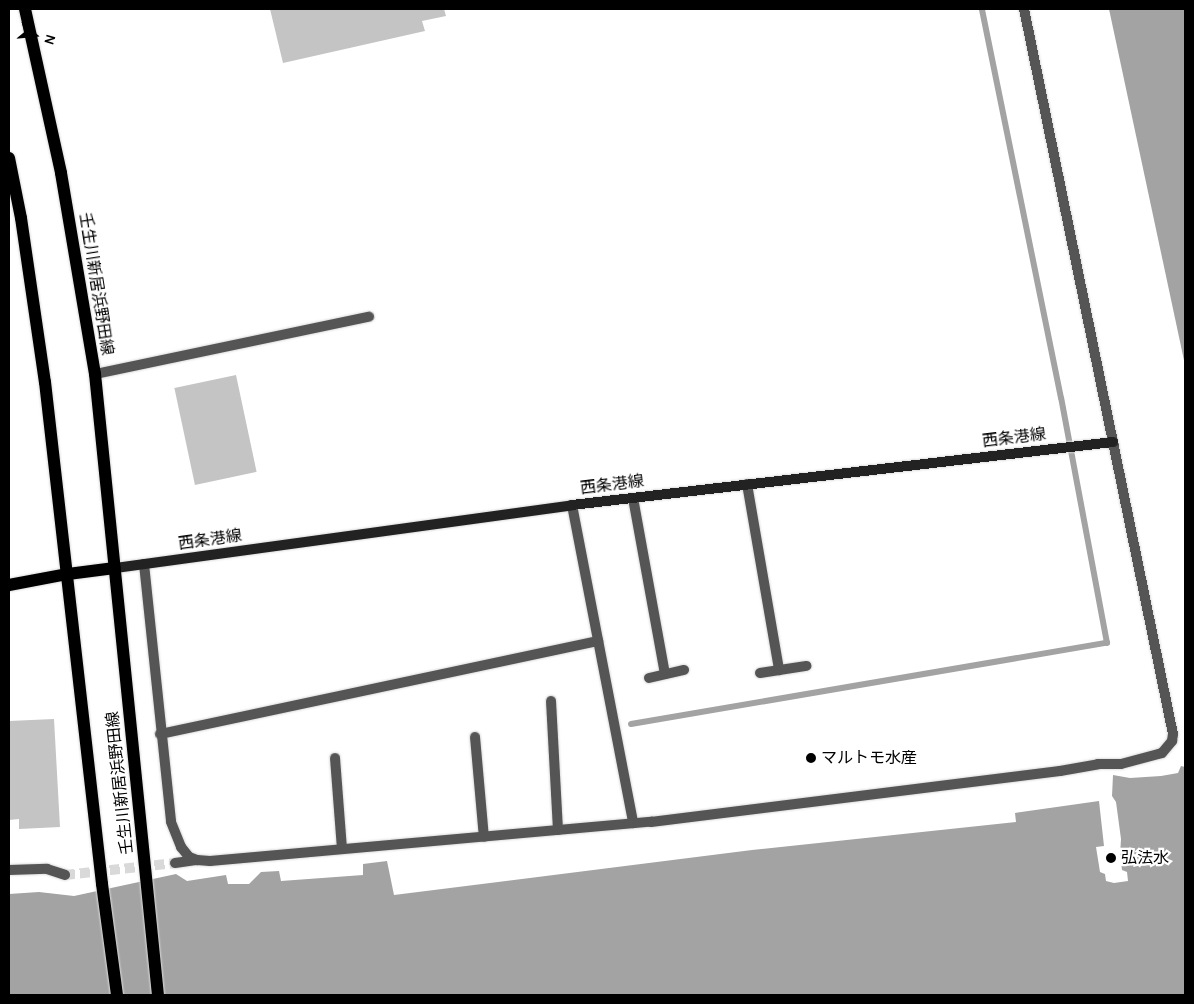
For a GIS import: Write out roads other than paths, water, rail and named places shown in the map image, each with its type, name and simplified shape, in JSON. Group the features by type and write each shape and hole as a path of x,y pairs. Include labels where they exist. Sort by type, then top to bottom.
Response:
{"main road":[{"name":"壬生川新居浜野田線","path":"25,9 61,173 94,374 158,995"},
{"name":"壬生川新居浜野田線","path":"9,158 21,218 44,373 102,884 117,995"},
{"name":"西条港線","path":"115,568 572,505 1113,442"},
{"path":"9,586 68,574 115,568"}],"street":[{"path":"175,863 633,823 1050,772 1098,764 1121,764 1162,753 1172,741 1173,734 1024,9"},
{"path":"94,374 369,317"},
{"path":"747,484 779,670"},
{"path":"633,498 665,674"},
{"path":"572,505 633,823"},
{"path":"144,564 160,734 171,822 181,847 189,857 197,860"},
{"path":"160,734 598,641"},
{"path":"760,673 806,666"},
{"path":"649,678 684,670"},
{"path":"551,701 558,830"},
{"path":"474,738 484,837"},
{"path":"336,758 342,849"},
{"path":"9,870 47,869 65,875"}],"waterway":[{"path":"631,724 1107,643 1061,398 982,9"}],"tunnel":[{"path":"65,875 175,863"}],"place":[{"name":"マルトモ水産","path":"811,758"},
{"name":"弘法水","path":"1111,858"}]}
